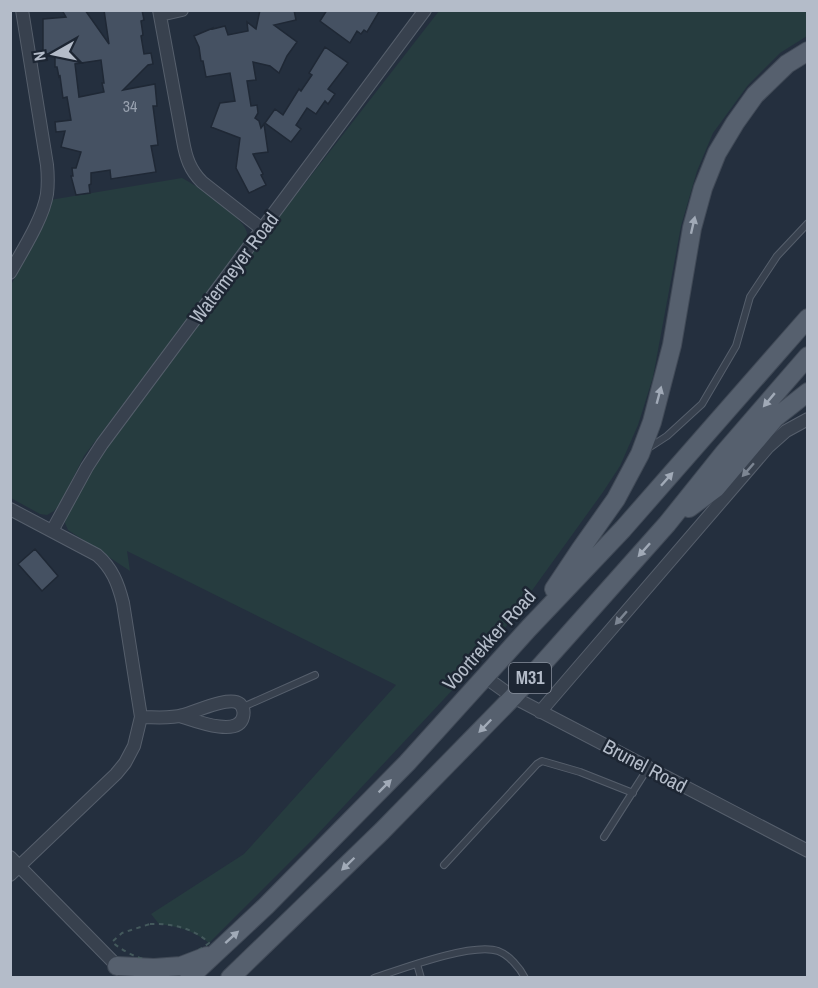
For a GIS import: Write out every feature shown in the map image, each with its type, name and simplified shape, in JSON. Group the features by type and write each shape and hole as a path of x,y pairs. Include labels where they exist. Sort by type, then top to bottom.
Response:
{"main road":[{"path":"529,628 616,499 640,454 652,422 672,345 692,228 703,188 717,153 755,95 788,64 807,51"},
{"name":"Voortrekker Road","path":"189,978 267,906 407,763 623,528 807,318"},
{"name":"M31","path":"230,978 382,831 513,697 667,524 807,356"},
{"path":"667,524 717,488 775,418 807,392"},
{"path":"117,964 154,968 181,966 213,954"}],"street":[{"path":"10,273 44,206 48,183 22,10"},
{"path":"182,10 160,13 184,152 188,163 202,183 262,229"},
{"name":"Watermeyer Road","path":"52,531 87,466 102,444 425,10"},
{"path":"540,711 768,447 786,431 807,419"},
{"path":"10,509 97,555 113,573 123,603 141,717 134,746 125,763 89,801 13,866 117,964"},
{"name":"Brunel Road","path":"485,677 513,697 807,851"},
{"path":"141,717 180,716 225,702 237,702 244,712 241,722 233,727 217,727 180,716"}],"lane":[{"path":"640,454 667,436 702,404 736,346 750,297 777,256 807,223"},
{"path":"242,707 315,675"},
{"path":"444,865 542,761 580,772 633,793"},
{"path":"604,837 648,768"},
{"path":"374,978 446,955 485,949 499,951 510,959 525,978"},
{"path":"417,964 421,978"}],"path":[{"path":"169,925 190,931 209,943 189,956 159,962 136,957 120,948 117,964 122,933 142,926 169,925"}],"green space":[{"path":"439,11 807,11 807,36 780,53 748,85 713,133 697,171 681,226 653,377 638,425 620,466 603,492 487,653 315,837 209,943 186,930 159,924 151,914 244,854 396,685 127,551 130,571 68,530 65,523 66,516 105,447 261,240"},
{"path":"182,178 236,217 246,230 246,239 84,456 60,504 47,515 40,514 11,498 10,287 45,219 50,200"}],"building":[{"path":"62,10 85,10 109,44 104,10 142,10 144,20 141,21 143,35 141,36 144,54 151,53 153,64 148,65 123,90 155,84 157,106 153,106 158,145 151,146 156,172 111,179 110,170 91,173 90,193 76,195 71,176 73,176 72,168 76,168 81,152 61,147 65,131 56,132 55,122 71,120 67,97 63,98 60,76 55,67 55,56 43,53 43,19 66,17","holes":["101,60 104,83 102,83 104,92 79,97 75,64"]},
{"path":"260,10 294,10 296,20 274,25 297,42 279,73 270,66 253,62 256,80 247,81 251,106 257,105 258,113 255,118 259,121 261,128 264,124 268,152 253,154 266,185 249,193 236,168 240,138 211,127 220,103 235,101 230,73 206,77 194,36 225,26 228,35 248,31 247,22 256,29"},
{"path":"327,10 380,10 367,32 364,30 361,34 357,31 350,43 320,21"},
{"path":"325,47 348,63 328,89 335,94 328,104 325,101 316,114 307,108 296,125 301,129 291,142 265,123 275,109 283,115 299,89 301,91 312,75 309,73"},
{"path":"35,549 58,576 42,591 18,564"}]}
